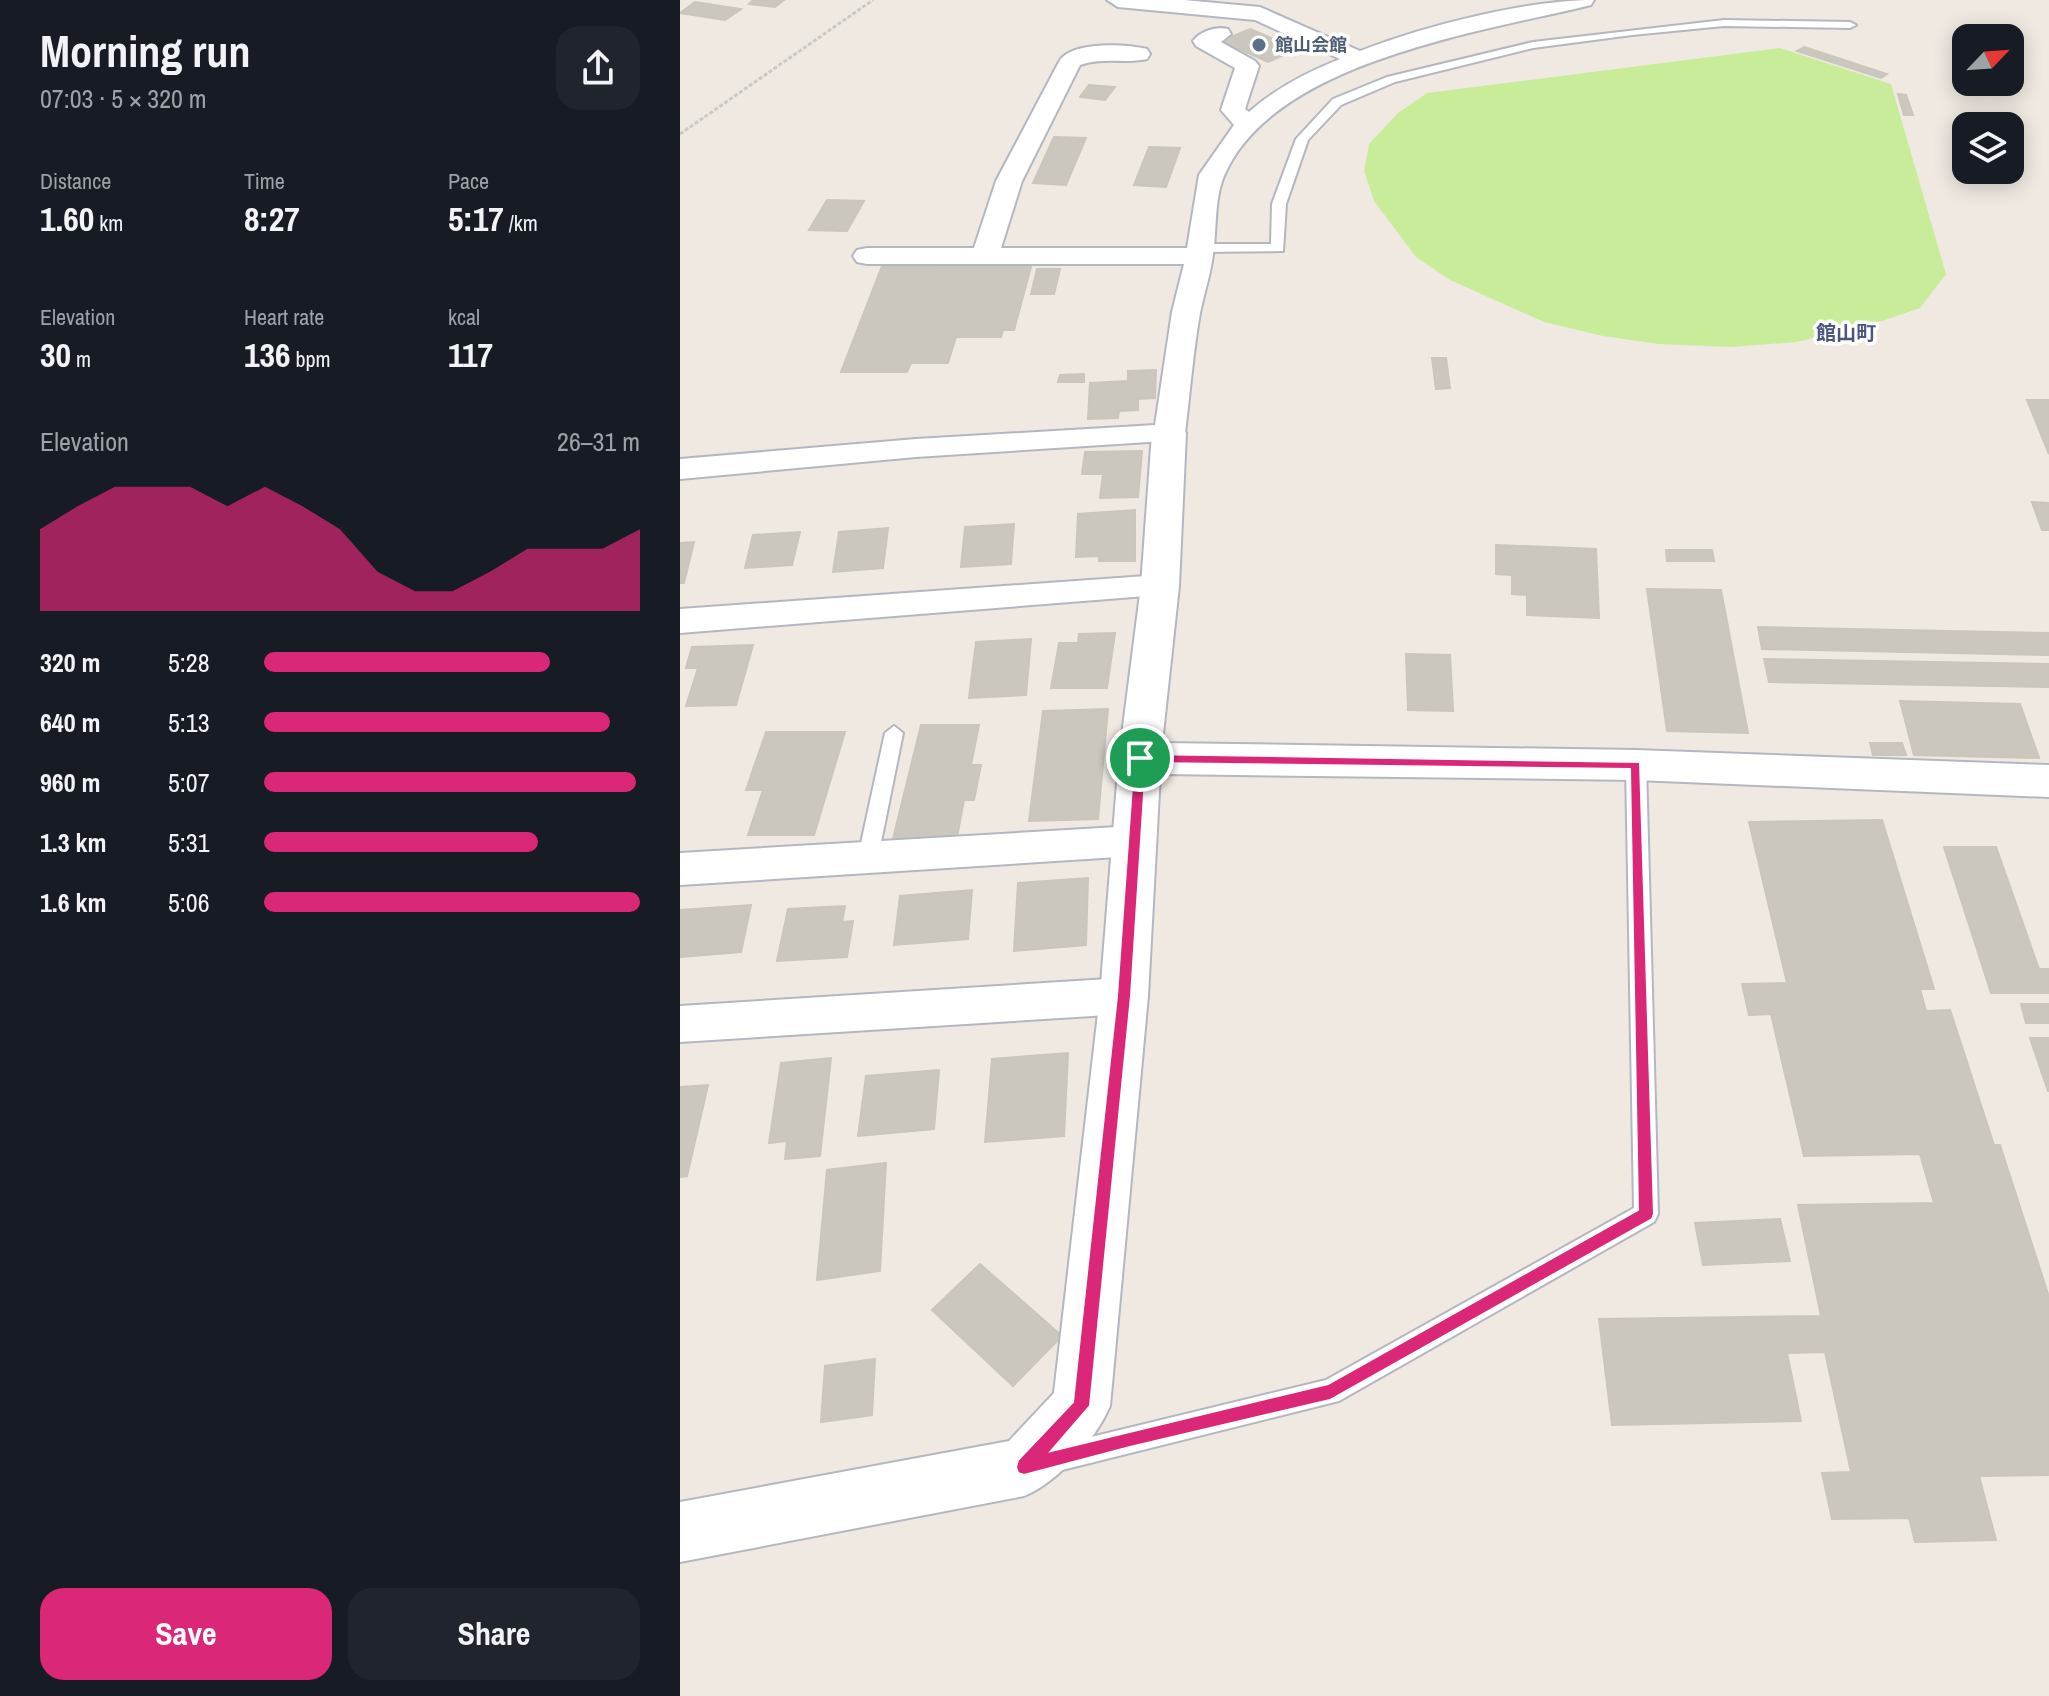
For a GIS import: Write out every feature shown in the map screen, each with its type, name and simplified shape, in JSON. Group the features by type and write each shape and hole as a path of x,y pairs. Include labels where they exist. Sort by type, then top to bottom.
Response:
{"street":[{"path":"1118,0 1265,7 1359,59"},
{"path":"680,1532 1024,1467 1081,1406 1124,996 1140,758 1160,586 1169,433 1186,310 1200,252 1211,177 1232,139 1276,99 1359,59 1437,35 1583,0"},
{"path":"1220,34 1204,41 1247,66 1233,110 1248,125"},
{"path":"986,256 989,232 1029,140 1071,60 1096,52 1139,54"},
{"path":"867,256 1200,252"},
{"path":"680,469 916,448 1169,433"},
{"path":"680,621 1160,586"},
{"path":"1140,758 1636,765 2049,782"},
{"path":"680,869 1134,841"},
{"path":"680,1024 1124,996"}],"lane":[{"path":"1200,252 1278,248 1279,204 1302,139 1337,102 1391,79 1533,45 1632,32 1724,23 1850,25"},
{"path":"868,857 894,733"},
{"path":"1024,1467 1130,1438 1330,1392 1646,1214 1636,765"}],"path":[{"path":"680,134 873,0"}],"green space":[{"path":"1780,48 1891,84 1946,274 1920,308 1797,342 1730,347 1659,344 1603,336 1544,322 1450,280 1416,257 1374,201 1364,171 1369,144 1398,113 1427,93"}],"building":[{"path":"753,0 784,0 775,7 749,4"},
{"path":"695,2 741,9 725,20 680,13"},
{"name":"館山会館","path":"1250,29 1297,49 1268,62 1221,41"},
{"path":"1804,47 1887,74 1881,78 1797,51"},
{"path":"1089,85 1115,87 1105,100 1080,97"},
{"path":"1898,94 1906,95 1913,115 1904,115"},
{"path":"1054,137 1086,138 1066,185 1033,183"},
{"path":"1149,147 1180,148 1166,187 1134,185"},
{"path":"827,200 864,201 847,231 809,230"},
{"path":"882,266 1031,267 1014,330 1003,330 1001,337 956,337 948,363 911,363 907,372 841,372"},
{"path":"1037,269 1060,269 1054,294 1031,294"},
{"path":"1432,358 1446,358 1450,388 1436,389"},
{"path":"1156,370 1155,398 1138,399 1138,410 1119,411 1118,418 1088,419 1090,383 1128,381 1128,371"},
{"path":"1084,374 1084,382 1058,382 1060,375"},
{"path":"2027,400 2049,400 2049,454"},
{"path":"1142,451 1138,497 1100,498 1103,474 1082,474 1085,452"},
{"path":"2032,502 2049,503 2049,530 2042,530"},
{"path":"1135,510 1135,561 1099,561 1099,556 1076,557 1078,514"},
{"path":"1014,524 1011,564 961,567 965,527"},
{"path":"888,528 883,568 833,572 839,532"},
{"path":"800,532 792,565 745,568 753,535"},
{"path":"694,542 684,583 680,583 680,543"},
{"path":"1496,545 1596,549 1599,618 1527,615 1527,595 1512,594 1512,575 1496,574"},
{"path":"1666,550 1712,550 1714,561 1667,561"},
{"path":"1647,589 1721,590 1748,733 1667,731"},
{"path":"1758,627 2049,633 2049,655 1762,649"},
{"path":"1115,633 1107,688 1051,688 1059,643 1078,643 1079,634"},
{"path":"1031,639 1026,695 969,698 976,642"},
{"path":"753,645 736,705 686,706 698,668 686,668 692,647"},
{"path":"1406,654 1450,655 1453,711 1408,710"},
{"path":"1764,659 2049,664 2049,687 1769,682"},
{"path":"1900,701 2020,704 2039,758 1914,755"},
{"path":"1108,709 1098,819 1029,821 1043,711"},
{"path":"921,725 979,725 971,765 981,765 974,800 964,800 956,842 892,843"},
{"path":"766,732 845,732 814,835 748,835 763,790 746,790"},
{"path":"1870,743 1902,743 1906,755 1873,755"},
{"path":"1882,820 1934,989 1920,989 1926,1011 1950,1010 1994,1145 2000,1145 2049,1297 2049,1475 1979,1476 1996,1540 1915,1542 1909,1518 1832,1519 1822,1473 1851,1472 1825,1352 1787,1353 1801,1421 1612,1425 1599,1319 1821,1316 1798,1205 1934,1203 1920,1154 1804,1156 1771,1014 1749,1015 1742,984 1787,983 1749,822"},
{"path":"1944,847 1996,847 2039,969 2049,969 2049,993 1991,993"},
{"path":"1088,878 1086,945 1014,951 1018,883"},
{"path":"972,890 968,939 894,945 900,896"},
{"path":"751,905 741,952 680,957 680,910"},
{"path":"845,906 842,922 853,921 847,957 777,961 788,909"},
{"path":"2021,1004 2049,1004 2049,1023 2026,1023"},
{"path":"2030,1038 2049,1038 2049,1091 2048,1091"},
{"path":"1068,1053 1064,1136 985,1142 992,1059"},
{"path":"831,1058 820,1156 785,1159 787,1141 769,1143 781,1063"},
{"path":"939,1070 934,1129 858,1136 866,1076"},
{"path":"708,1085 687,1176 680,1177 680,1087"},
{"path":"886,1163 880,1271 817,1280 827,1170"},
{"path":"1780,1219 1790,1261 1703,1265 1695,1223"},
{"path":"980,1264 1062,1336 1013,1386 932,1310"},
{"path":"875,1359 872,1415 821,1422 825,1366"}],"place":[{"name":"館山会館","path":"1259,45"}],"district":[{"name":"館山町","path":"1846,333"}],"route":[{"path":"1140,758 1636,765 1646,1214 1330,1392 1130,1438 1024,1467 1081,1406 1124,996 1140,758"}]}
